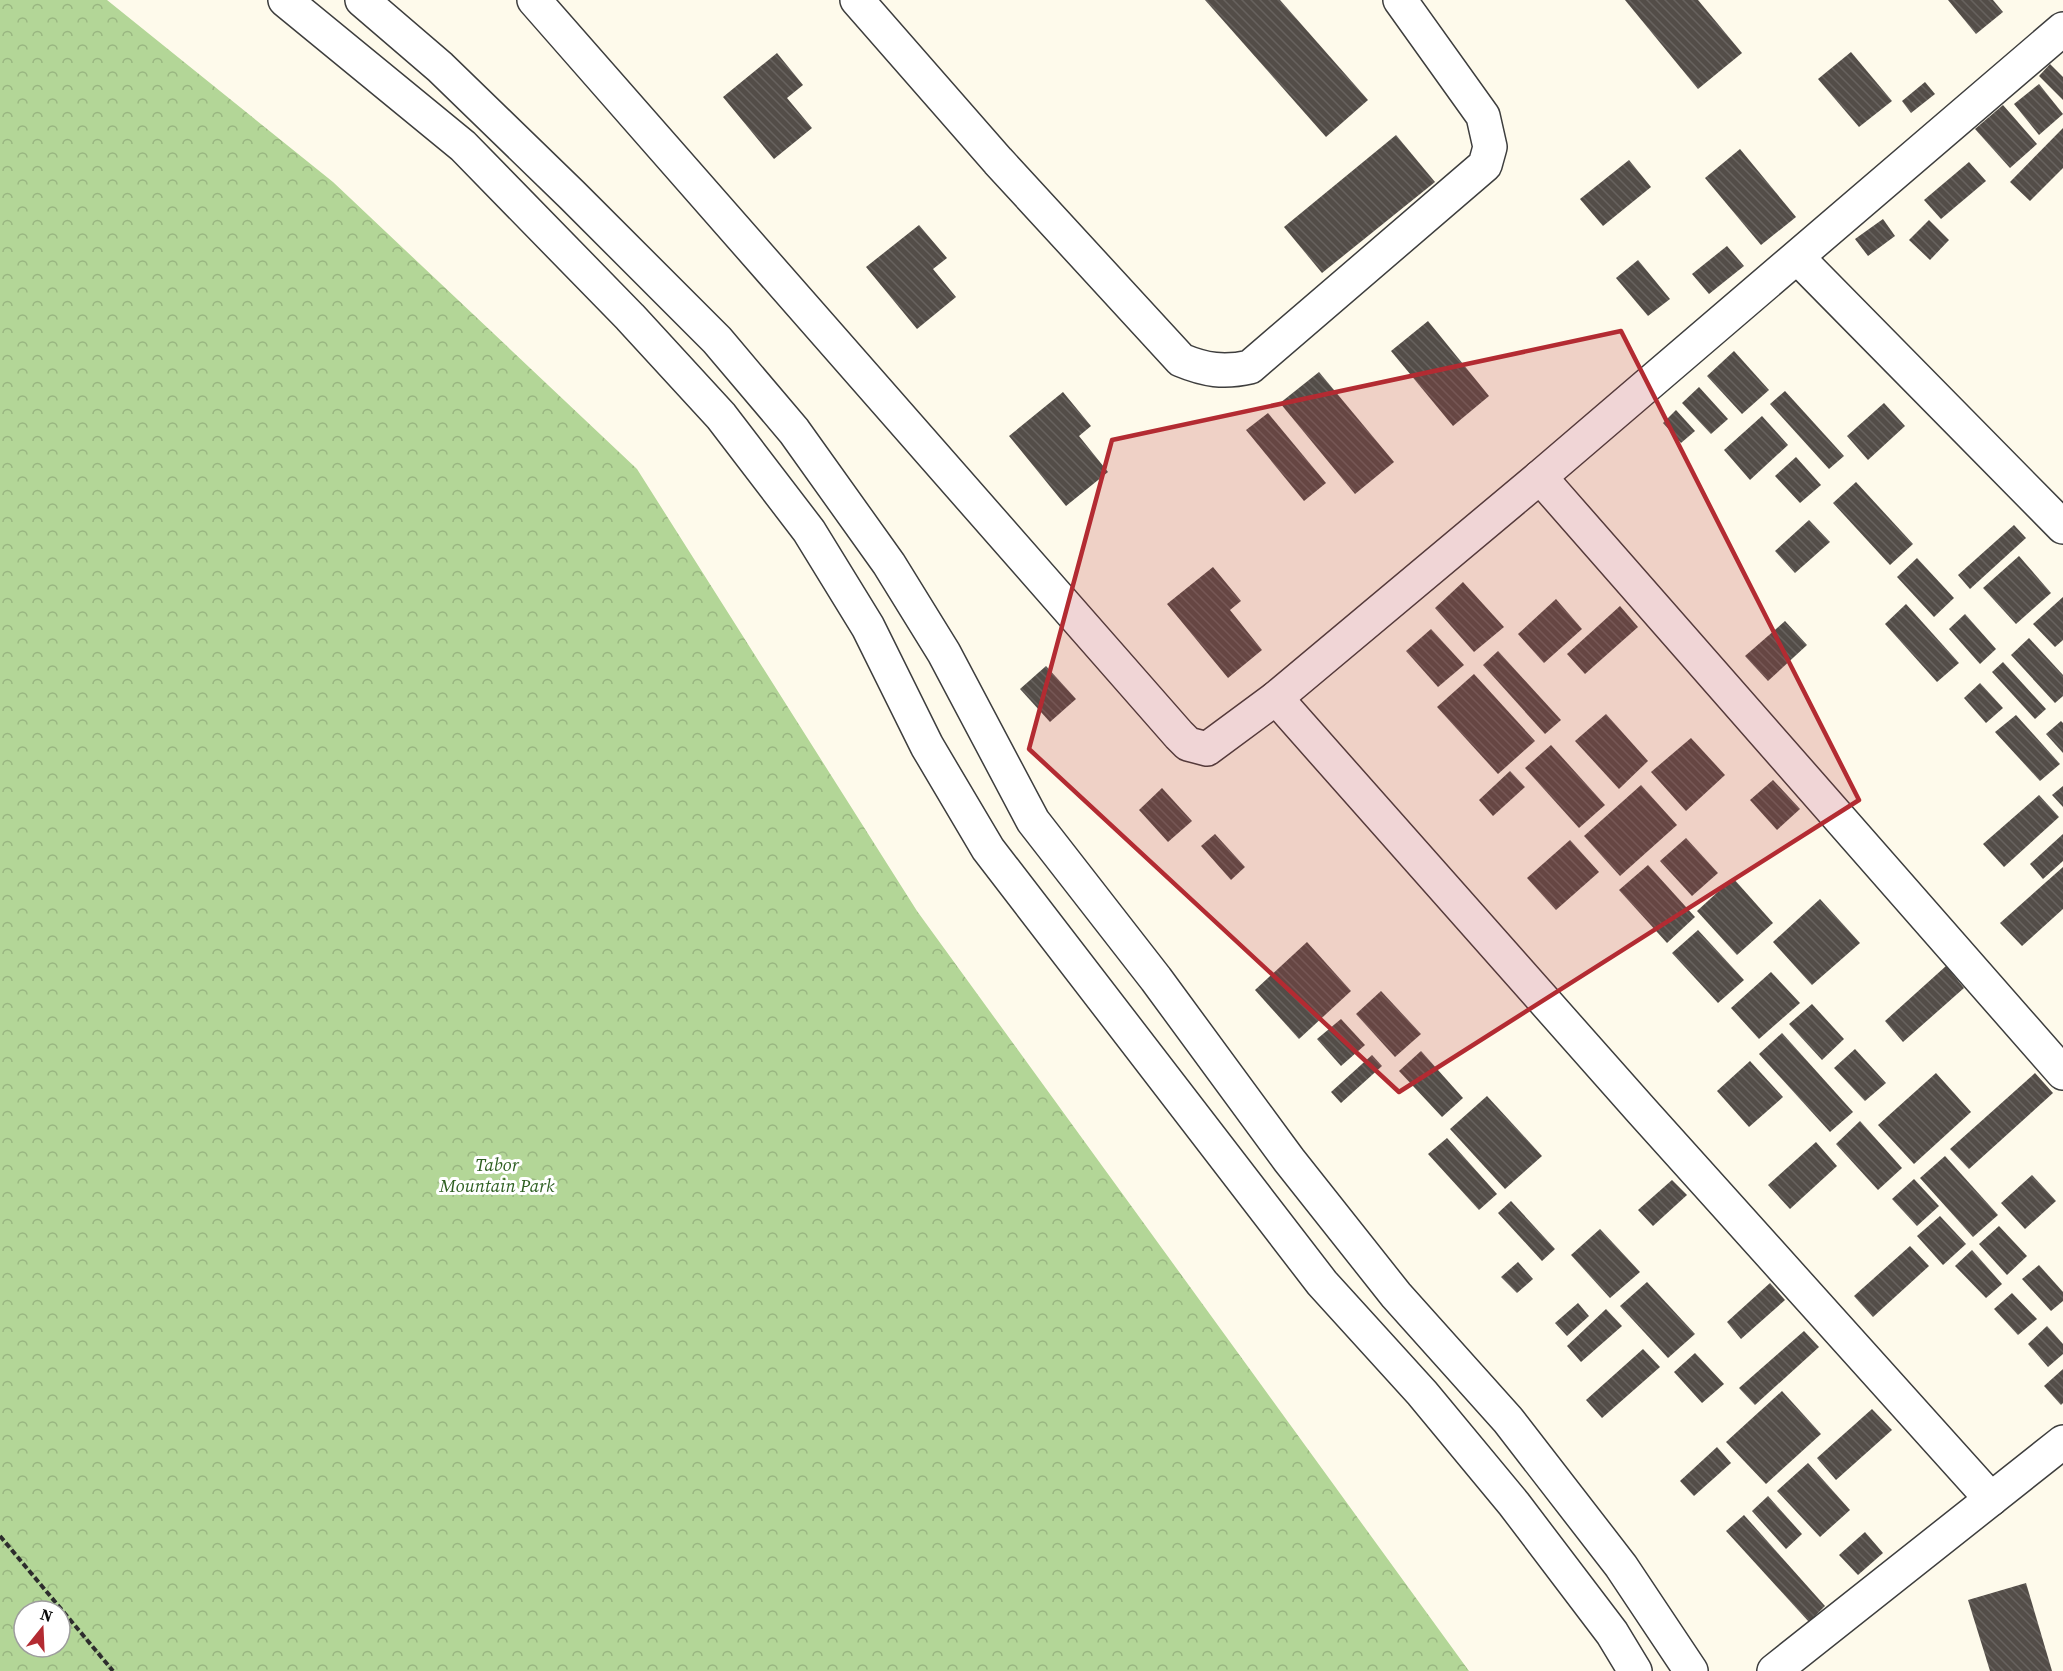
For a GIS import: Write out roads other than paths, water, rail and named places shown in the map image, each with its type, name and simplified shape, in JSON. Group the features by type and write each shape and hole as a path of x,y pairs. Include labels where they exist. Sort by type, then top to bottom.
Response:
{"street":[{"path":"285,0 463,146 630,317 721,416 809,531 868,627 927,746 988,849 1322,1283 1422,1393 1514,1504 1612,1633 1635,1671"},
{"path":"362,0 440,67 572,195 717,340 794,431 889,564 944,653 1033,821 1156,979 1288,1160 1396,1295 1529,1447 1621,1566 1691,1671"},
{"path":"534,0 1188,744 1207,749 1276,698 1540,477 1798,258 2063,28"},
{"path":"857,0 998,161 1180,360 1201,368 1228,372 1250,367 1485,165 1490,147 1482,116 1400,0"},
{"path":"1798,258 2063,527"},
{"path":"1540,477 2063,1073"},
{"path":"1276,698 1641,1110 1991,1499"},
{"path":"1774,1671 2063,1442"}],"park label":[{"name":"Tabor Mountain Park","path":"497,1174"}]}
